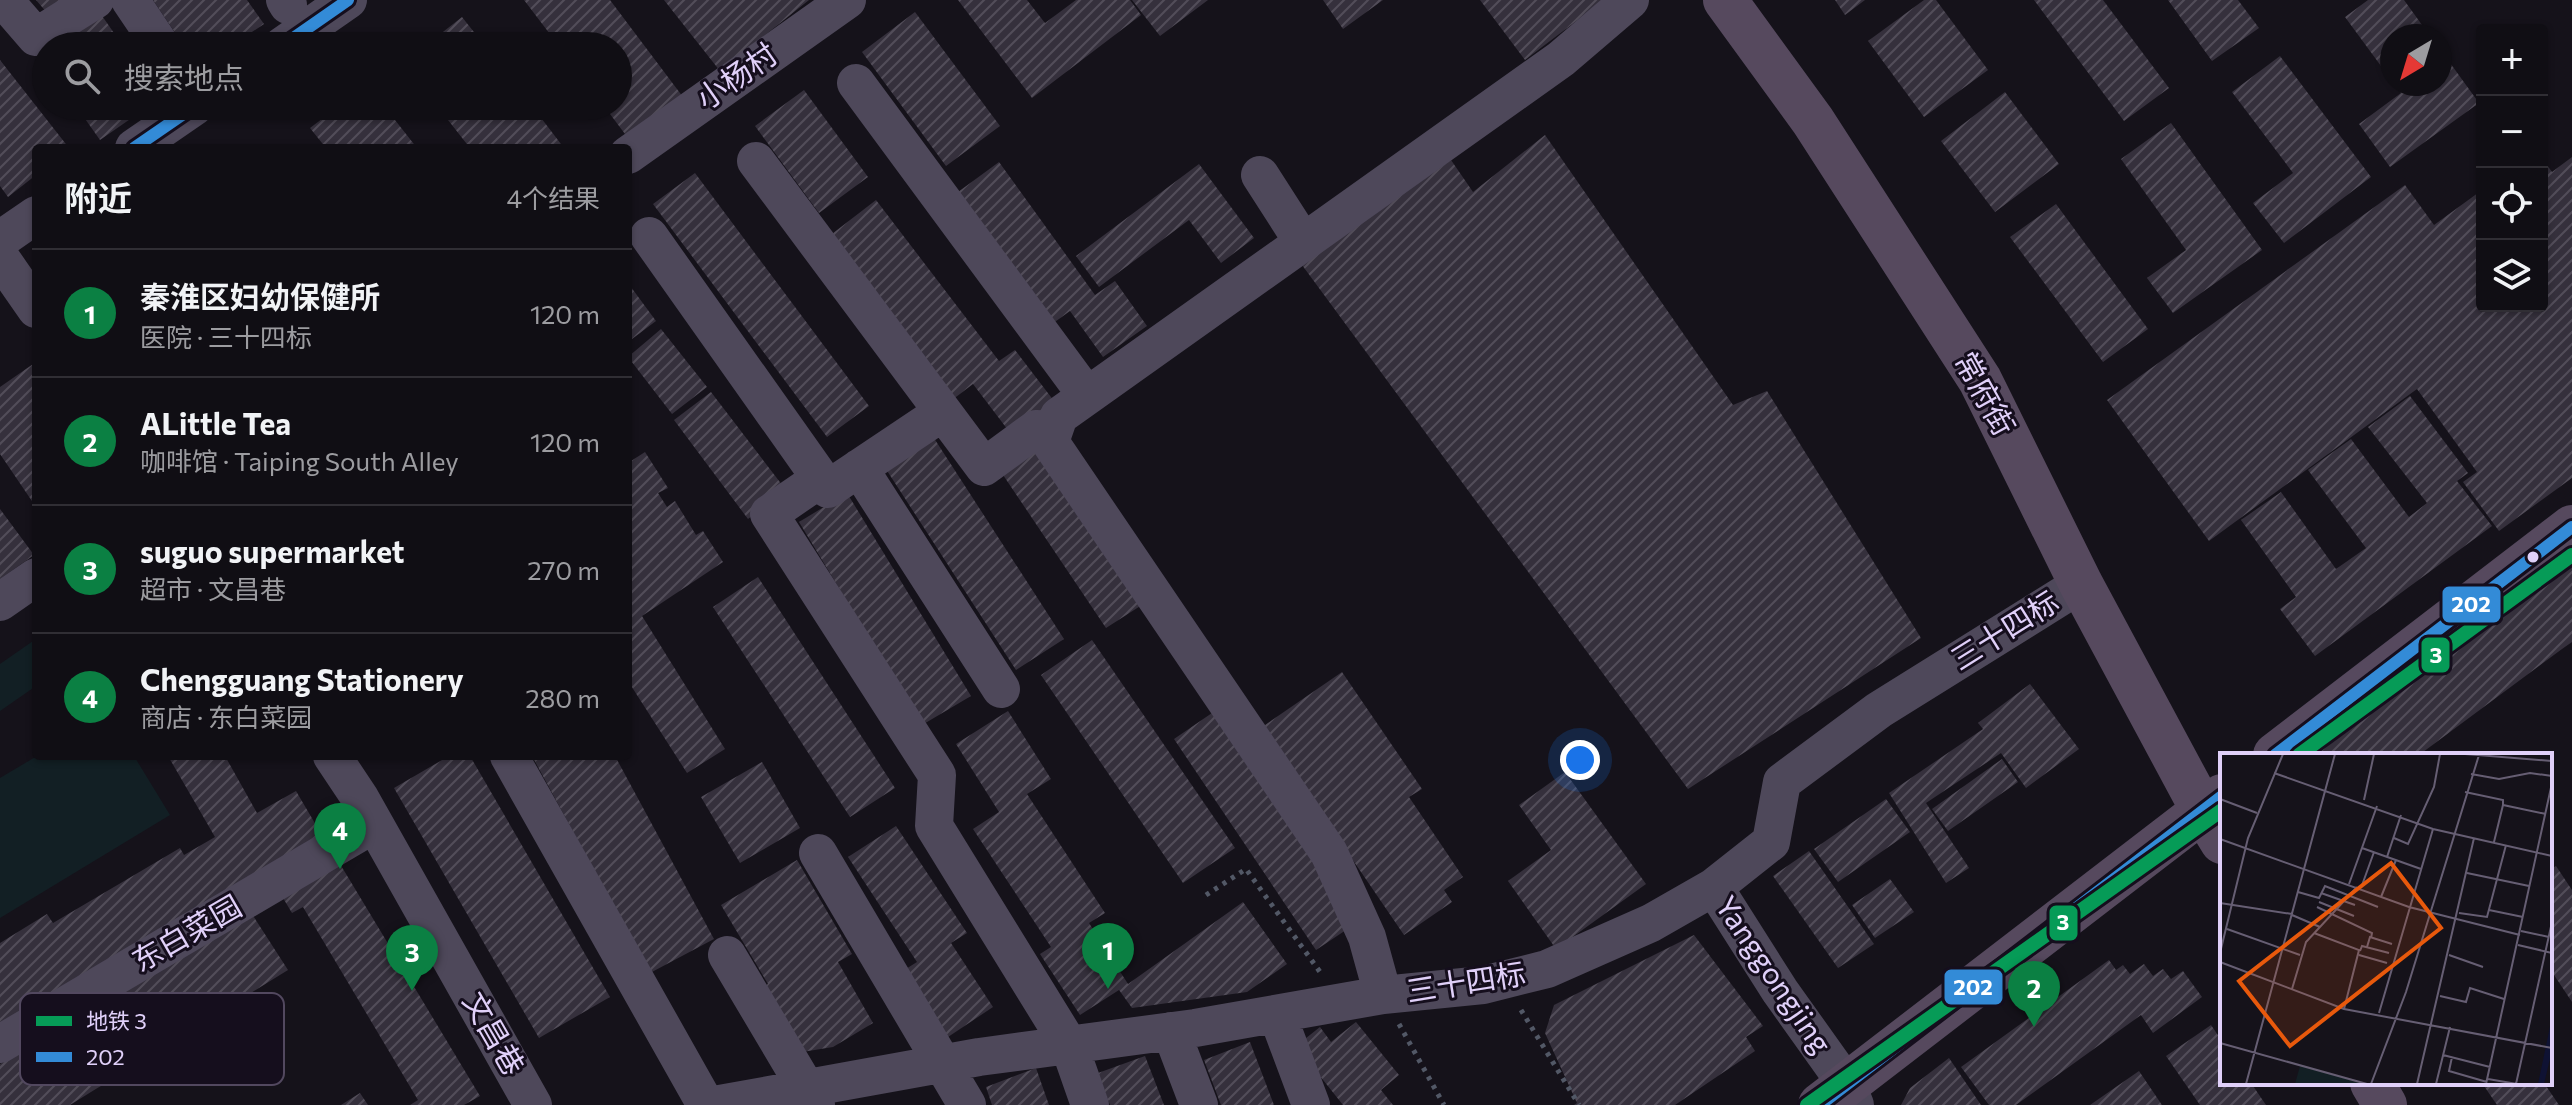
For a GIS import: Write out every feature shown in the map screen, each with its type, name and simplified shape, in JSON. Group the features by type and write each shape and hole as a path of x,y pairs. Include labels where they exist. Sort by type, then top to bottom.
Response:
{"main road":[{"name":"常府街","path":"1725,0 1813,121 1980,380 2081,584 2216,816"},
{"path":"2278,753 2572,527"},
{"path":"1841,1098 2216,816"},
{"path":"2373,1085 2385,1105"}],"street":[{"path":"4,0 32,32"},
{"path":"44,32 95,0"},
{"path":"130,0 152,32"},
{"path":"302,32 348,0"},
{"name":"小杨村","path":"632,152 847,0"},
{"path":"1383,995 1367,937 1329,853 1050,442 1059,416 1561,59 1630,0"},
{"path":"856,83 1087,396"},
{"path":"140,144 175,120"},
{"path":"756,161 984,467 1036,429 1054,430"},
{"path":"1260,175 1303,242"},
{"path":"0,240 32,218"},
{"path":"649,236 828,489 943,412"},
{"path":"0,257 32,303"},
{"path":"859,468 1001,689"},
{"path":"820,479 769,514 937,775 934,826 1069,1045 1090,1105"},
{"path":"0,602 32,580"},
{"name":"三十四标","path":"714,1105 810,1096 942,1063 1171,1031 1383,995 1483,985 1547,969 1651,923 1714,887 1771,842 1782,782 1879,710 2081,584"},
{"name":"文昌巷","path":"334,760 374,824 517,1099"},
{"path":"511,760 706,1105"},
{"name":"东白菜园","path":"87,993 374,824"},
{"path":"818,853 967,1105"},
{"name":"Yanggongjing","path":"1714,887 1780,991 1841,1098"},
{"path":"727,955 810,1096"},
{"path":"1277,1014 1311,1105"},
{"path":"1171,1031 1199,1105"},
{"name":"东白菜园","path":"0,1044 20,1032"}],"path":[{"path":"1206,895 1246,869 1341,1002"},
{"path":"1503,980 1579,1105"},
{"path":"1383,995 1444,1105"}],"shaded area":[{"path":"32,642 32,689 0,711 0,664"},
{"path":"32,759 136,760 170,815 0,918 0,778"}],"building":[{"path":"36,0 64,0 48,14"},
{"path":"153,0 247,0 264,24 252,32 175,32"},
{"path":"524,0 610,0 686,101 631,142 614,120 632,120 632,32 548,32"},
{"path":"664,0 809,0 720,71"},
{"path":"958,0 1027,0 1045,23 1076,0 1130,0 1141,15 1032,98"},
{"path":"1132,0 1208,0 1160,36"},
{"path":"1323,0 1383,0 1343,29"},
{"path":"1480,0 1604,0 1525,60"},
{"path":"1835,0 1865,0 1845,15"},
{"path":"1924,0 1936,0 1988,70 1924,117 1868,41"},
{"path":"2034,0 2103,0 2169,88 2124,121"},
{"path":"2168,0 2238,0 2259,28 2212,61"},
{"path":"2368,0 2404,0 2421,24 2380,24 2380,65 2345,17"},
{"path":"98,10 113,32 66,32"},
{"path":"915,12 1000,126 946,166 862,52"},
{"path":"462,17 474,32 443,32"},
{"path":"2280,56 2371,177 2284,243 2253,203 2293,173 2232,92"},
{"path":"0,60 32,101 32,120 47,120 66,144 32,144 32,178 8,197 0,186"},
{"path":"2452,66 2476,99 2476,105 2390,167 2359,124 2397,96 2452,96"},
{"path":"804,90 868,177 819,213 755,126"},
{"path":"2005,92 2059,164 1995,212 1941,141"},
{"path":"86,120 129,120 100,140"},
{"path":"321,120 395,120 414,144 323,144 310,128"},
{"path":"448,120 543,120 561,144 467,144"},
{"path":"2171,123 2262,250 2173,313 2147,278 2186,250 2121,159"},
{"path":"1545,135 1733,405 1767,391 1921,638 1688,789 1302,265 1451,160 1473,192"},
{"path":"2572,157 2572,478 2499,531 2463,482 2477,472 2417,389 2209,541 2107,400 2405,185 2434,225 2476,194 2476,312 2548,312 2548,166 2552,172"},
{"path":"999,162 1095,295 1115,281 1147,326 1103,357 1070,311 1052,324 958,192"},
{"path":"1199,164 1254,238 1221,263 1189,220 1099,287 1076,256"},
{"path":"695,173 869,406 827,437 653,204"},
{"path":"876,200 999,361 1015,350 1054,401 1011,434 973,384 952,400 828,237"},
{"path":"2056,204 2148,329 2103,362 2010,237"},
{"path":"632,288 656,321 632,339"},
{"path":"661,329 707,387 672,414 632,362 632,354"},
{"path":"32,365 32,501 0,454 0,387"},
{"path":"711,392 786,490 748,519 674,420"},
{"path":"2410,396 2468,473 2457,481 2492,526 2315,656 2280,609 2296,597 2241,520 2281,492 2336,569 2366,548 2308,470 2351,439 2409,517 2427,503 2368,427"},
{"path":"930,432 1064,639 1016,670 882,463"},
{"path":"1034,437 1145,603 1106,628 995,463"},
{"path":"645,452 668,488 658,493 667,507 675,501 696,535 703,531 723,562 642,616 725,749 687,773 632,687 632,460"},
{"path":"847,493 971,696 922,725 799,522"},
{"path":"0,509 32,556 0,579"},
{"path":"2572,540 2572,642 2422,753 2284,753"},
{"path":"758,577 895,788 850,817 713,607"},
{"path":"1092,640 1235,848 1183,883 1041,675"},
{"path":"1342,672 1422,789 1409,797 1463,877 1444,890 1452,902 1404,935 1262,727"},
{"path":"2030,684 2079,749 2026,788 2001,753 1926,803 1969,868 1946,883 1889,793 1983,729 1978,723"},
{"path":"1008,711 1051,779 1027,794 1105,913 1089,923 1128,984 1243,902 1287,964 1247,992 1132,1008 1119,990 1080,1015 1040,954 1051,947 973,829 999,812 956,744"},
{"path":"1212,713 1355,924 1316,950 1174,739"},
{"path":"2002,759 2018,782 1948,831 1932,809"},
{"path":"170,760 227,760 257,813 296,791 323,837 56,993 20,993 20,1014 0,1026 0,943 47,914 53,923 180,848 184,855 215,837"},
{"path":"442,760 472,760 610,997 539,1038 394,788"},
{"path":"534,760 617,760 714,939 650,973"},
{"path":"762,762 800,828 740,863 701,797"},
{"path":"1565,772 1646,884 1556,949 1508,881 1551,850 1519,805"},
{"path":"1886,799 1910,832 1838,882 1814,849"},
{"path":"896,826 967,933 951,943 993,1007 945,1039 901,972 917,962 848,857"},
{"path":"1809,851 1874,944 1838,968 1773,876"},
{"path":"337,859 480,1096 464,1105 410,1105 418,1100 303,907 292,913 280,893"},
{"path":"797,860 852,954 838,962 873,1023 833,1047 796,1053 758,989 768,984 721,905"},
{"path":"2556,866 2572,890 2572,1002 2552,972 2552,869"},
{"path":"1890,879 1914,912 1875,938 1852,905"},
{"path":"250,911 288,970 251,993 116,993"},
{"path":"1694,935 1763,1026 1746,1037 1755,1051 1675,1105 1574,1105 1577,1103 1545,1033 1554,1005"},
{"path":"2109,960 2116,970 2123,965 2130,974 2144,964 2153,976 2163,969 2171,979 2183,971 2202,997 2153,1033 2141,1015 2016,1105 1989,1105 1961,1067"},
{"path":"1356,1022 1399,1075 1381,1090 1393,1105 1343,1105 1296,1046 1320,1027 1331,1042"},
{"path":"2211,1025 2220,1038 2220,1085 2252,1085 2266,1105 2200,1105 2166,1056"},
{"path":"1250,1042 1274,1105 1221,1105 1204,1060"},
{"path":"20,1052 20,1085 102,1085 70,1105 0,1105 0,1064"},
{"path":"1145,1056 1164,1105 1110,1105 1098,1073"},
{"path":"1949,1058 1981,1105 1901,1105 1910,1088"},
{"path":"1036,1068 1049,1105 992,1105 986,1087"},
{"path":"2139,1071 2162,1105 2090,1105"},
{"path":"2483,1085 2545,1085 2559,1105 2497,1105"},
{"path":"360,1093 368,1105 341,1105"}],"metro line":[{"name":"3","path":"2302,753 2572,555"},
{"name":"3","path":"1807,1105 2220,811"}],"transit line":[{"name":"202","path":"302,32 348,0"},
{"name":"202","path":"140,144 175,120"},
{"name":"202","path":"2278,753 2572,527"},
{"name":"202","path":"1820,1105 2220,798"}],"place":[{"name":"Chengguang Stationery","path":"340,869"},
{"name":"秦淮区妇幼保健所","path":"1108,989"},
{"name":"suguo supermarket","path":"412,991"},
{"name":"ALittle Tea","path":"2034,1027"}]}
